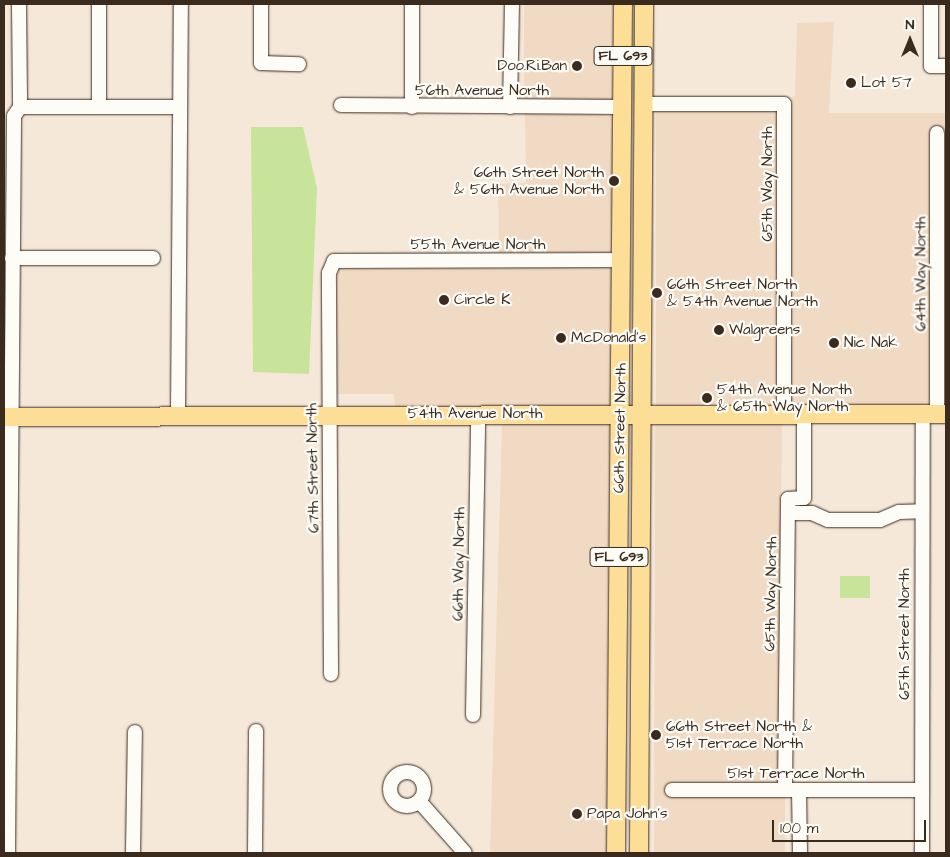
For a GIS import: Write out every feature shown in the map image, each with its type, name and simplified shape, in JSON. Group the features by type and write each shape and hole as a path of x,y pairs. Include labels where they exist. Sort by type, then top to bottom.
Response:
{"main road":[{"name":"66th Street North","path":"616,853 624,107 623,4"},
{"path":"627,4 633,85 644,104"},
{"name":"66th Street North","path":"639,853 644,4"},
{"path":"624,107 630,117 633,195 643,216"},
{"name":"54th Avenue North","path":"8,417 328,413 620,415 935,414"},
{"path":"618,590 630,605 631,642 641,646"},
{"path":"618,666 629,673 630,713 640,726"},
{"path":"617,734 630,745 630,842 635,853"}],"street":[{"path":"8,853 8,417 14,116 20,107 19,4"},
{"path":"99,106 100,4"},
{"path":"178,416 181,4"},
{"path":"261,4 261,63 298,64"},
{"path":"412,4 412,107"},
{"path":"510,107 512,4"},
{"path":"931,4 931,66 946,66"},
{"name":"65th Way North","path":"644,104 784,104 784,415"},
{"name":"56th Avenue North","path":"341,105 624,107"},
{"path":"20,107 180,107"},
{"name":"64th Way North","path":"935,414 937,133"},
{"path":"12,258 153,258"},
{"name":"55th Avenue North","path":"334,262 622,260"},
{"name":"67th Street North","path":"331,674 328,413 329,273 334,262"},
{"name":"66th Way North","path":"473,715 478,414"},
{"name":"65th Street North","path":"922,853 920,790 922,511 935,414"},
{"path":"804,415 804,498 788,499 788,513 812,513 828,520 880,520 899,512 922,511"},
{"name":"65th Way North","path":"785,789 788,513"},
{"path":"255,853 256,731"},
{"path":"133,853 135,732"},
{"name":"51st Terrace North","path":"672,790 920,790"},
{"path":"799,790 800,853"},
{"path":"419,801 466,853"}],"shaded area":[{"path":"524,4 615,4 615,101 524,101"},
{"path":"834,22 829,113 946,113 946,408 943,408 942,127 932,127 932,408 789,409 789,100 795,95 797,23"},
{"path":"656,110 779,110 779,409 656,409"},
{"path":"525,113 614,113 614,254 499,255 498,184 526,183"},
{"path":"613,266 613,409 395,408 394,394 334,394 337,267"},
{"path":"613,421 610,853 490,853 502,425 483,423"},
{"path":"655,421 782,422 779,783 667,785 668,796 785,795 785,853 654,853"}],"green space":[{"path":"251,127 303,127 317,188 309,374 253,372"},
{"path":"840,576 870,576 870,598 840,598"}],"place":[{"name":"Doo.Ri.Ban","path":"577,66"},
{"name":"Lot 57","path":"851,83"},
{"name":"66th Street North & 56th Avenue North","path":"614,181"},
{"name":"66th Street North & 54th Avenue North","path":"657,293"},
{"name":"Circle K","path":"444,300"},
{"name":"Walgreens","path":"719,330"},
{"name":"McDonald's","path":"561,338"},
{"name":"Nic Nak","path":"834,343"},
{"name":"54th Avenue North & 65th Way North","path":"707,398"},
{"name":"66th Street North & 51st Terrace North","path":"656,735"},
{"name":"Papa John's","path":"577,814"}]}
